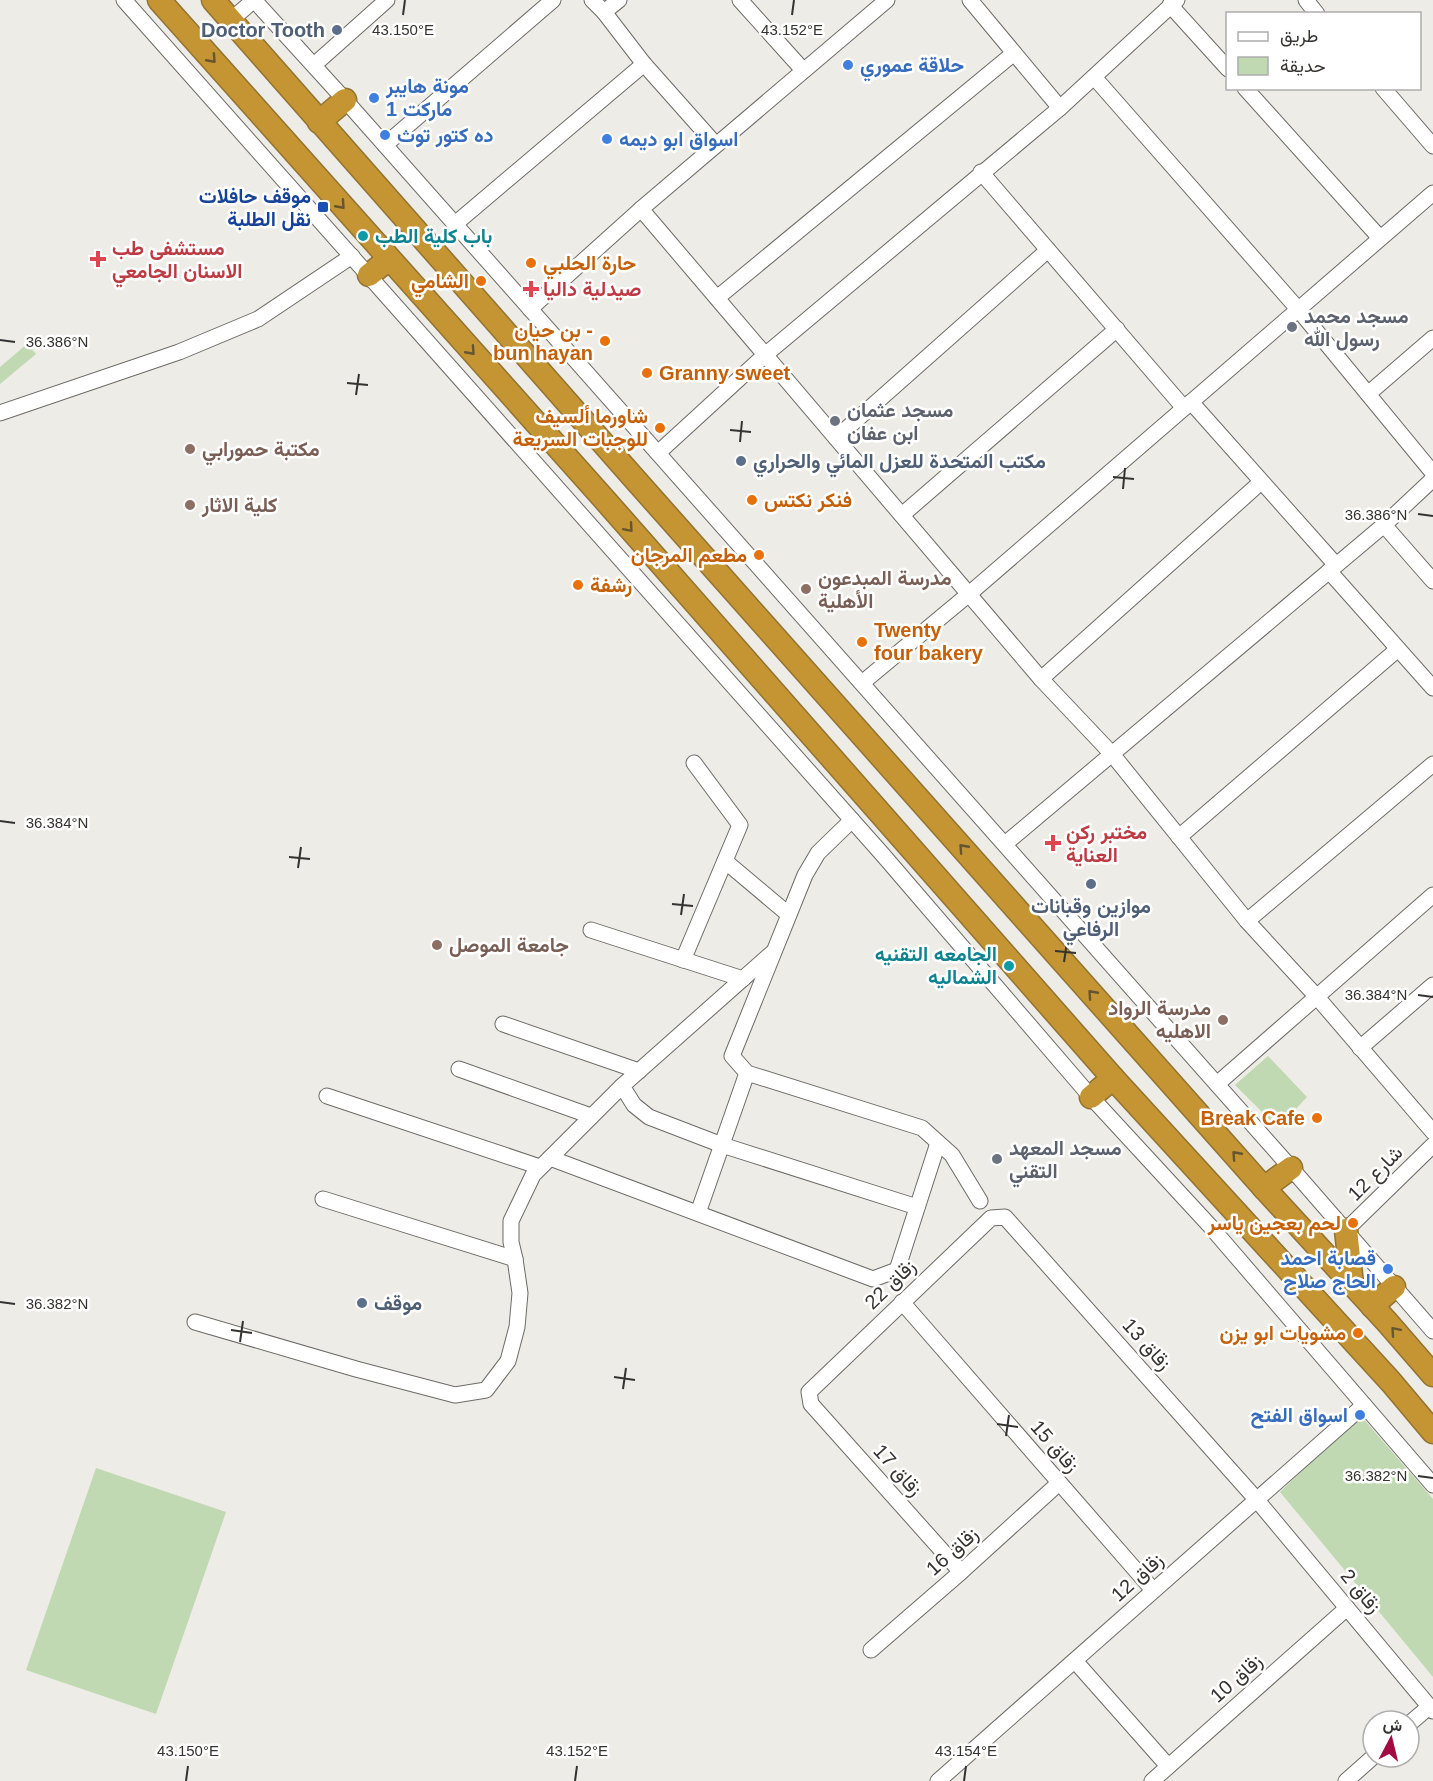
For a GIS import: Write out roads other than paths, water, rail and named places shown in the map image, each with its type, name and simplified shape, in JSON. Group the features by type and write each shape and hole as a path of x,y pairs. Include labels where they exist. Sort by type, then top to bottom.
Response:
{"highway":[{"path":"159,0 604,499 1113,1078 1391,1382 1433,1432"},
{"path":"213,0 632,476 1433,1375"},
{"path":"319,122 345,100"},
{"path":"369,275 389,259"},
{"path":"604,499 632,476"},
{"path":"1090,1097 1113,1078"},
{"path":"1264,1188 1291,1168"},
{"path":"1347,1230 1352,1284"},
{"path":"1372,1306 1394,1287"}],"street":[{"path":"124,0 852,820 1090,1097 1210,1226 1433,1485"},
{"path":"230,21 254,0 314,65 1347,1230 1394,1287 1430,1323"},
{"path":"314,65 387,0"},
{"path":"385,145 553,0"},
{"path":"592,0 644,64 716,145"},
{"path":"604,12 619,0"},
{"path":"740,0 803,70"},
{"path":"530,309 641,209 886,0"},
{"path":"970,0 1060,108"},
{"path":"1306,0 1315,12"},
{"path":"658,453 765,355 1060,108 1173,3 1226,68"},
{"path":"717,298 1014,53"},
{"path":"455,224 644,64"},
{"path":"1094,77 1298,309 1433,473"},
{"path":"1247,90 1380,238"},
{"path":"1385,90 1433,146"},
{"path":"981,172 1117,329 1261,482 1398,649 1433,687"},
{"path":"862,683 969,594 1433,193"},
{"path":"641,209 1041,679 1112,753 1247,921 1317,997 1433,1132"},
{"path":"836,438 1048,250"},
{"path":"0,413 179,352 258,319 352,256"},
{"path":"902,515 1117,329"},
{"path":"1368,394 1433,339"},
{"path":"1005,844 1383,525 1433,479"},
{"path":"1041,679 1261,482"},
{"path":"1383,525 1433,581"},
{"path":"1179,837 1398,649"},
{"path":"683,960 740,825 694,763"},
{"path":"1247,921 1433,764"},
{"path":"852,820 818,853 805,875 732,1056 747,1073 922,1128 952,1155 980,1201"},
{"path":"725,861 788,914"},
{"path":"1217,1084 1433,895"},
{"path":"591,930 743,979"},
{"path":"195,1322 455,1395 486,1390 508,1362 517,1326 520,1293 516,1259 511,1242 512,1221 533,1175 622,1086 772,953"},
{"path":"1360,1048 1433,985"},
{"path":"503,1023 639,1071"},
{"path":"459,1069 591,1116"},
{"path":"698,1213 747,1073"},
{"path":"622,1086 634,1105 649,1117 722,1145 917,1207"},
{"path":"327,1096 545,1162 698,1213 873,1279 897,1270 938,1143"},
{"name":"شارع 12","path":"1347,1230 1433,1145"},
{"path":"323,1199 516,1259"},
{"name":"زقاق 22","path":"809,1392 991,1218 1005,1217"},
{"name":"زقاق 13","path":"1005,1217 1256,1498"},
{"name":"زقاق 15","path":"902,1302 1153,1590"},
{"name":"زقاق 17","path":"809,1392 811,1404 961,1572"},
{"name":"زقاق 12","path":"938,1781 1364,1405"},
{"name":"زقاق 16","path":"871,1650 1059,1483"},
{"name":"زقاق 2","path":"1256,1498 1431,1709"},
{"name":"زقاق 10","path":"1152,1781 1347,1608"},
{"path":"1075,1661 1168,1766"},
{"path":"1346,1781 1361,1768"}],"place":[{"name":"Doctor Tooth","path":"337,30"},
{"name":"حلاقة عموري","path":"848,65"},
{"name":"مونة هايبر ماركت 1","path":"374,98"},
{"name":"ده كتور توث","path":"385,135"},
{"name":"اسواق ابو ديمه","path":"607,139"},
{"name":"موقف حافلات نقل الطلبة","path":"323,207"},
{"name":"باب كلية الطب","path":"363,236"},
{"name":"مستشفى طب الاسنان الجامعي","path":"98,259"},
{"name":"حارة الحلبي","path":"531,263"},
{"name":"الشامي","path":"481,281"},
{"name":"صيدلية داليا","path":"531,289"},
{"name":"مسجد محمد رسول الله","path":"1292,327"},
{"name":"بن حيان - bun hayan","path":"605,341"},
{"name":"Granny sweet","path":"647,373"},
{"name":"مسجد عثمان ابن عفان","path":"835,421"},
{"name":"شاورما ألسيف للوجبات السريعة","path":"660,428"},
{"name":"مكتبة حمورابي","path":"190,449"},
{"name":"مكتب المتحدة للعزل المائي والحراري","path":"741,461"},
{"name":"فنكر نكتس","path":"752,500"},
{"name":"كلية الاثار","path":"190,505"},
{"name":"مطعم المرجان","path":"759,555"},
{"name":"رشفة","path":"578,585"},
{"name":"مدرسة المبدعون الأهلية","path":"806,589"},
{"name":"Twenty four bakery","path":"862,642"},
{"name":"مختبر ركن العناية","path":"1053,843"},
{"name":"موازين وقبانات الرفاعي","path":"1091,884"},
{"name":"جامعة الموصل","path":"437,945"},
{"name":"الجامعه التقنيه الشماليه","path":"1009,966"},
{"name":"مدرسة الرواد الاهليه","path":"1223,1020"},
{"name":"Break Cafe","path":"1317,1118"},
{"name":"مسجد المعهد التقني","path":"997,1159"},
{"name":"لحم بعجين ياسر","path":"1353,1223"},
{"name":"قصابة احمد الحاج صلاح","path":"1388,1269"},
{"name":"موقف","path":"362,1303"},
{"name":"مشويات ابو يزن","path":"1358,1333"},
{"name":"اسواق الفتح","path":"1360,1415"}]}
